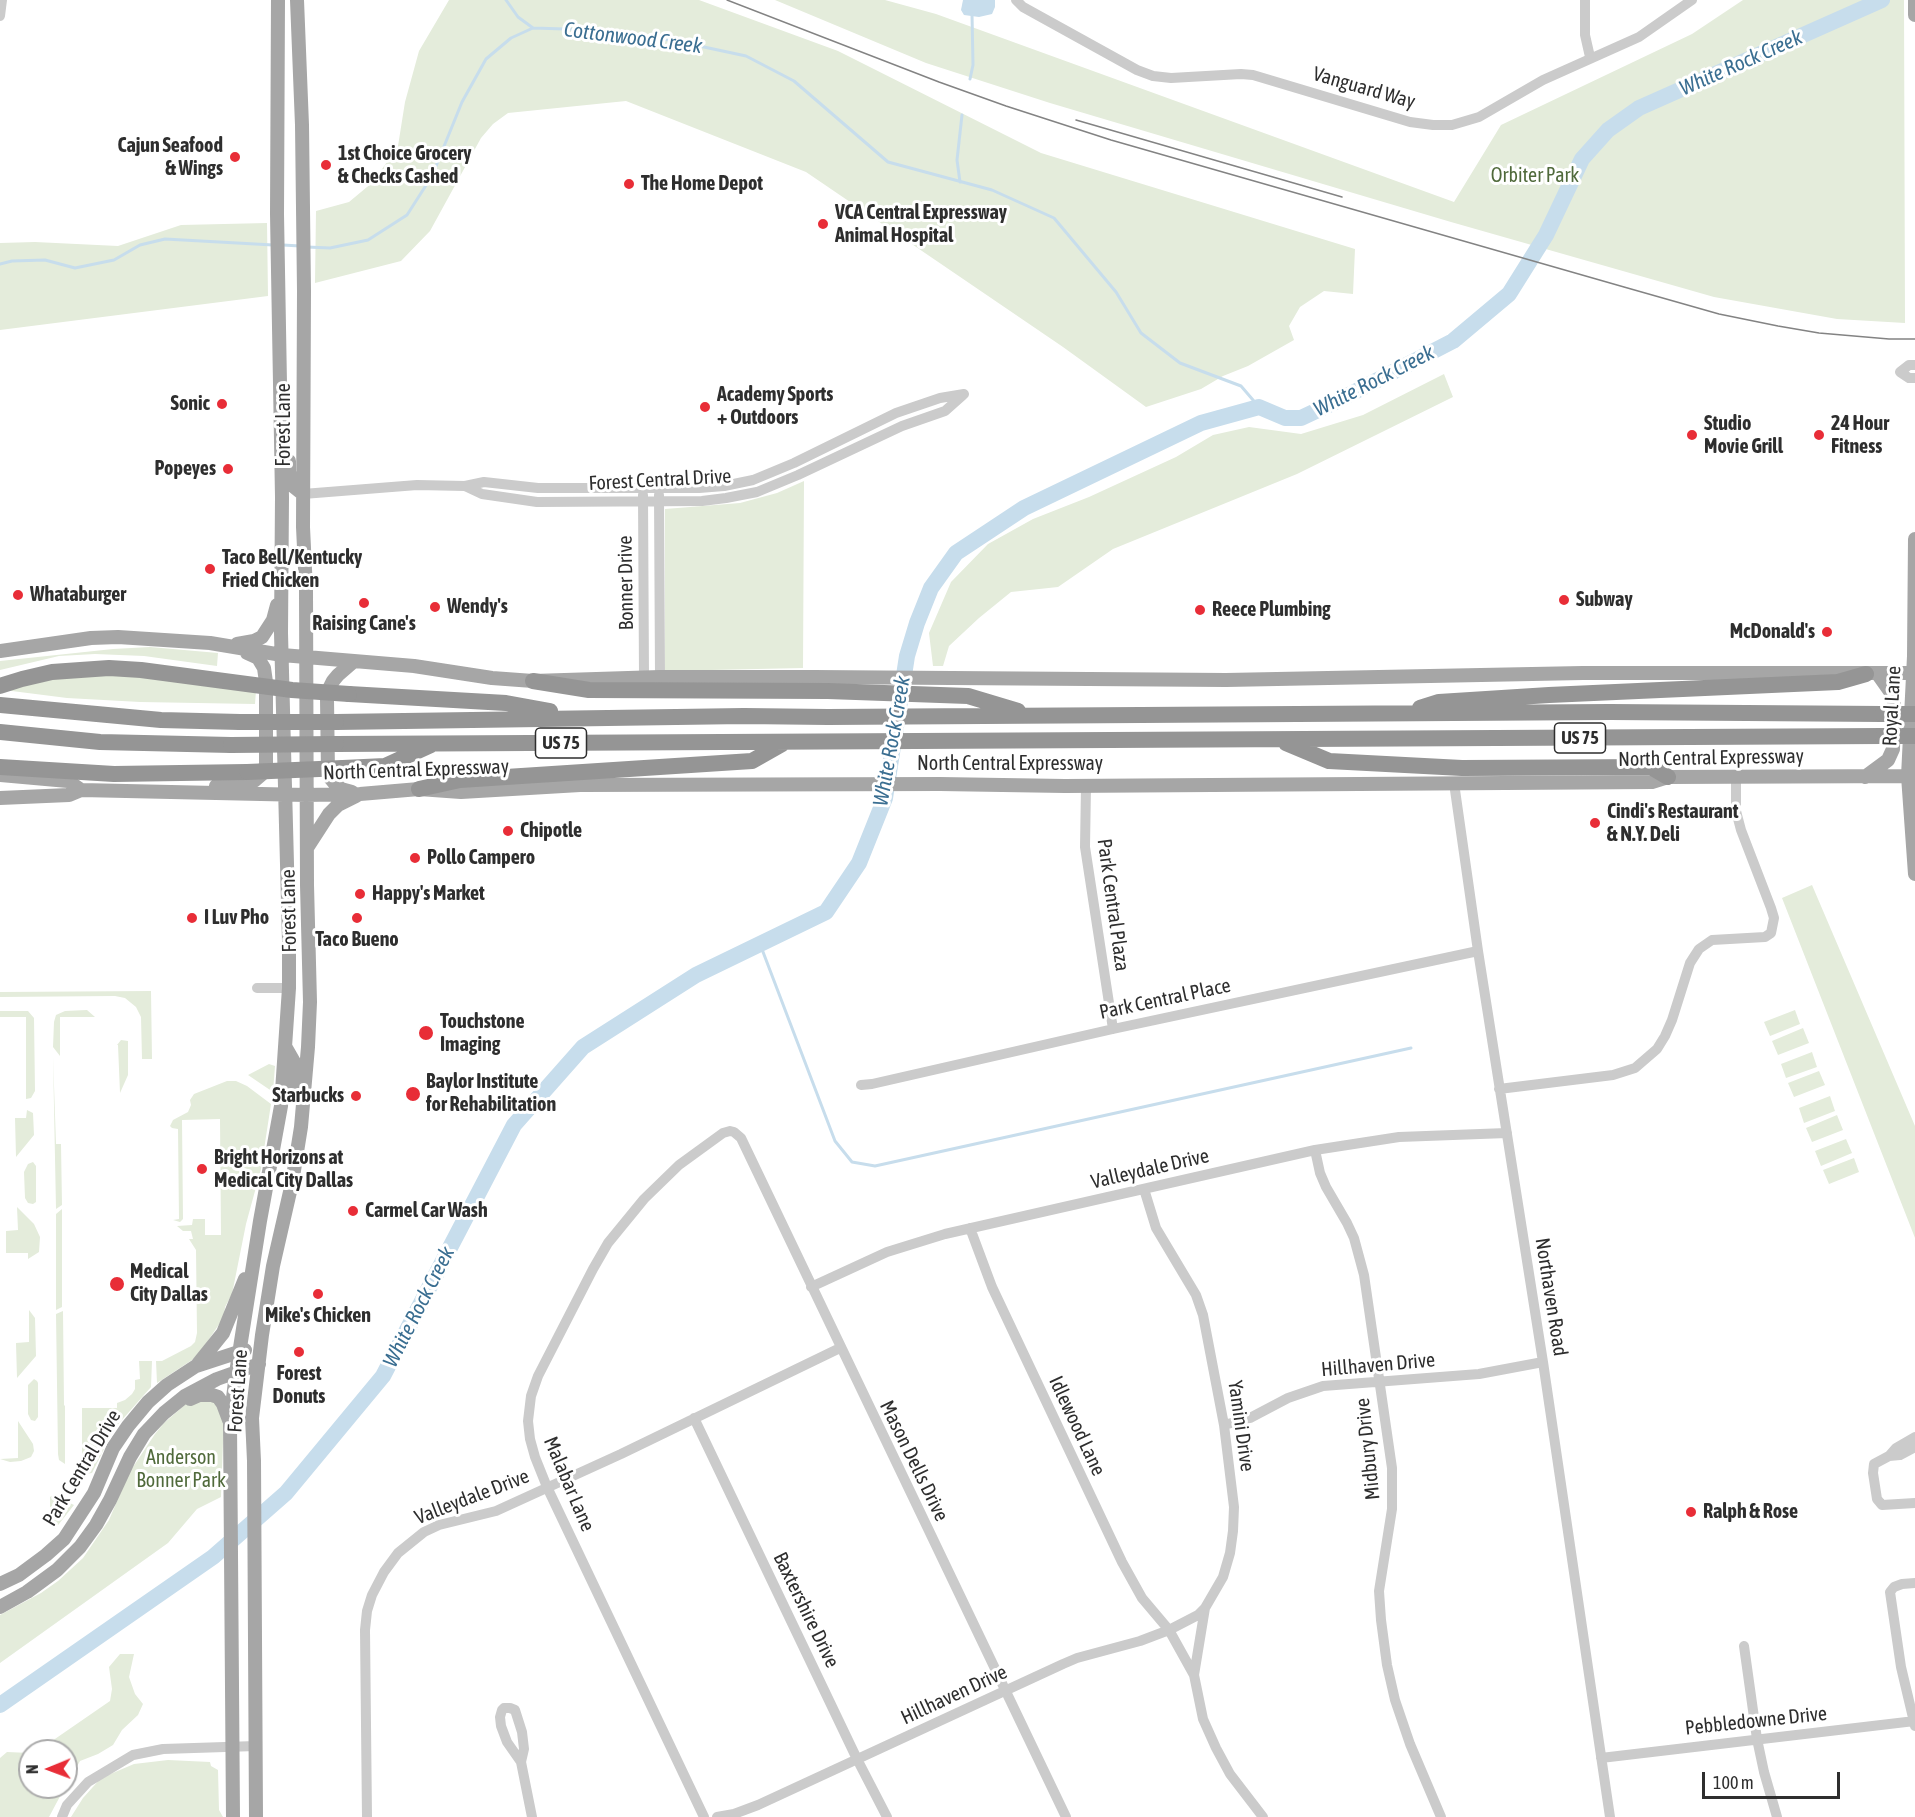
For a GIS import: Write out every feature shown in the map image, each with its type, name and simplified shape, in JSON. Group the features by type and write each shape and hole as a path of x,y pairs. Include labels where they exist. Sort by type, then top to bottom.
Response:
{"highway":[{"path":"0,686 52,672 108,668 141,670 292,690 506,703 586,718"},
{"path":"1405,713 1439,702 1549,694 1838,682 1872,674"},
{"path":"533,681 589,690 833,684 968,696 1034,716"},
{"name":"US 75","path":"0,705 161,720 240,722 1405,713 1915,714"},
{"name":"North Central Expressway","path":"0,732 100,742 231,745 1915,736"},
{"path":"1276,740 1329,761 1462,768 1651,767 1668,777"},
{"path":"419,789 460,780 752,761 785,742"},
{"path":"0,767 114,774 156,774 385,766 436,743"}],"main road":[{"name":"Forest Lane","path":"233,1817 230,1423 236,1373 281,1106 289,1009 290,941 282,655 282,497 277,287 278,0"},
{"name":"Forest Lane","path":"256,1817 252,1418 273,1266 295,1166 301,1127 310,1002 306,795 307,657 303,527 302,125 297,0"},
{"path":"1915,0 1915,15"},
{"path":"277,125 302,125"},
{"path":"279,355 303,356"},
{"path":"280,385 289,417 290,472 293,486 303,494"},
{"path":"282,497 291,504 296,513 299,589 306,612"},
{"name":"Royal Lane","path":"1915,539 1912,776 1915,874"},
{"path":"219,646 254,641 262,637 273,620 281,582"},
{"path":"0,651 91,638 118,637 210,644 252,654 258,658 264,668 266,682 266,765 261,775 254,781 181,791"},
{"path":"219,646 282,655 414,666 492,678 533,681 660,677 833,684 942,678 1226,680 1583,673 1914,673"},
{"path":"353,662 338,675 329,689 327,766 330,779 335,784 341,789 360,794"},
{"path":"1865,777 1888,760 1893,749 1894,697 1872,674"},
{"name":"North Central Expressway","path":"0,775 69,781 81,790 306,795 360,794 419,789 461,792 580,785 1086,786 1652,782 1668,777 1912,776"},
{"path":"0,798 69,795 81,790"},
{"path":"307,848 329,814 338,806 360,794"},
{"path":"289,1009 310,1002 298,987 290,941"},
{"path":"286,1048 297,1073 291,1128 295,1166"},
{"path":"196,1366 223,1333 255,1255"},
{"name":"Park Central Drive","path":"0,1584 19,1575 64,1539 94,1493 113,1448 128,1426 167,1385 196,1366 261,1345"},
{"name":"Park Central Drive","path":"0,1607 27,1592 57,1570 80,1546 96,1525 144,1434 164,1413 185,1396 217,1379 259,1364"},
{"path":"164,1413 199,1395 212,1395 218,1397 224,1404 230,1423"},
{"path":"94,1493 110,1500"}],"street":[{"path":"0,16 2,0"},
{"name":"Vanguard Way","path":"1016,0 1137,70 1153,76 1171,78 1253,75 1410,122 1432,125 1452,125 1479,117 1543,80 1639,37 1692,0"},
{"path":"1585,0 1585,35 1590,57"},
{"path":"1915,365 1909,365 1900,372 1909,378 1915,378"},
{"name":"Forest Central Drive","path":"303,494 417,485 465,486 484,482 538,488 659,489 724,486 753,480 794,463 896,413 940,398 964,394 945,411 902,426 757,492 726,498 659,502 537,502 482,494 465,486"},
{"path":"794,463 798,475"},
{"name":"Bonner Drive","path":"643,489 644,678"},
{"name":"Bonner Drive","path":"659,489 660,677"},
{"path":"1499,1089 1612,1075 1635,1068 1657,1049 1665,1036 1690,963 1699,949 1712,940 1765,937 1771,933 1774,918 1736,812 1736,777"},
{"name":"Northaven Road","path":"1454,783 1610,1817"},
{"name":"Park Central Plaza","path":"1086,786 1085,846 1113,1029"},
{"name":"Park Central Place","path":"861,1085 1478,951"},
{"path":"257,988 289,988"},
{"name":"Mason Dells Drive","path":"723,1133 734,1132 741,1138 1066,1817"},
{"name":"Valleydale Drive","path":"811,1287 887,1252 970,1228 1315,1150 1399,1137 1507,1132"},
{"name":"Malabar Lane","path":"704,1817 547,1487 535,1457 528,1421 531,1396 538,1376 593,1269 613,1236 644,1199 679,1166 723,1133"},
{"name":"Midbury Drive","path":"1315,1150 1320,1173 1347,1223 1364,1275 1393,1485 1392,1509 1379,1591 1387,1665 1395,1700 1410,1744 1441,1817"},
{"name":"Yamini Drive","path":"1144,1189 1156,1228 1196,1295 1203,1315 1224,1425 1234,1507 1230,1553 1223,1577 1205,1608 1194,1676"},
{"name":"Idlewood Lane","path":"970,1228 992,1287 1125,1569 1142,1598 1168,1630"},
{"name":"Valleydale Drive","path":"367,1817 365,1629 367,1611 372,1595 384,1572 398,1553 424,1532 439,1525 496,1510 621,1454 840,1348"},
{"name":"Hillhaven Drive","path":"1224,1425 1250,1418 1288,1398 1323,1386 1479,1374 1543,1362"},
{"name":"Baxtershire Drive","path":"694,1418 887,1817"},
{"path":"1915,1437 1874,1464 1873,1473 1877,1499 1882,1505 1915,1503"},
{"path":"1889,1456 1900,1455 1915,1446"},
{"path":"1915,1583 1902,1584 1894,1587 1890,1592 1901,1667 1915,1723"},
{"name":"Hillhaven Drive","path":"717,1817 745,1811 1077,1658 1140,1641 1168,1630 1198,1615 1205,1608"},
{"name":"Yamini Drive","path":"1168,1630 1194,1676 1203,1719 1215,1748 1230,1774 1263,1817"},
{"path":"1744,1646 1757,1739 1777,1817"},
{"name":"Pebbledowne Drive","path":"1601,1758 1915,1723"},
{"path":"62,1817 67,1805 88,1782 133,1755 163,1749 256,1746"},
{"path":"521,1762 532,1817"}],"green space":[{"path":"449,0 699,0 838,51 1041,153 1355,249 1353,294 1324,291 1300,307 1289,326 1294,340 1201,389 1146,407 1063,347 806,172 626,101 508,113 493,124 481,138 430,231 401,261 315,283 316,211 349,202 373,182 398,146 405,102 419,51"},
{"name":"Orbiter Park","path":"775,0 885,0 936,14 1454,202 1501,125 1692,34 1743,0 1904,0 1905,323 1837,319 1714,297 1451,222 1050,103 926,63"},
{"path":"267,223 268,296 0,330 0,243 35,242 118,246 181,225"},
{"path":"1444,374 1453,397 1297,474 1113,549 1058,587 1011,592 949,646 943,666 933,666 929,633 951,582 988,544 1033,519 1089,497 1176,457 1213,435 1249,427 1301,434 1363,415"},
{"path":"804,481 803,668 665,671 665,509 740,503 777,493"},
{"path":"150,647 218,653 217,666 144,656 95,654 59,656 0,670 0,661"},
{"path":"99,672 256,690 255,704 67,698 4,690 48,678"},
{"path":"1812,885 1915,1126 1915,1238 1782,898"},
{"path":"151,991 152,1059 142,1059 141,1017 136,1007 125,998 115,996 0,997 0,992"},
{"path":"87,1010 95,1017 60,1017 60,1056 53,1047 56,1015 65,1011"},
{"path":"1795,1010 1800,1024 1770,1036 1764,1022"},
{"path":"0,1011 28,1011 34,1018 35,1091 31,1098 26,1099 26,1017 0,1017"},
{"path":"1803,1028 1809,1043 1778,1055 1772,1041"},
{"path":"121,1040 128,1041 128,1075 120,1093 117,1045"},
{"path":"1812,1052 1817,1067 1786,1078 1781,1064"},
{"path":"53,1056 56,1144 61,1144 62,1205 56,1209"},
{"path":"269,1064 275,1066 273,1092 248,1075"},
{"path":"1819,1071 1825,1085 1794,1097 1788,1083"},
{"path":"227,1081 236,1081 247,1086 271,1104 261,1169 246,1224 232,1294 225,1307 224,1317 201,1351 192,1360 157,1383 156,1361 162,1361 191,1346 195,1342 197,1333 196,1250 189,1239 193,1239 191,1231 183,1231 177,1226 192,1225 193,1219 205,1219 205,1235 221,1235 220,1119 182,1120 183,1219 180,1222 173,1220 179,1219 178,1129 170,1126 173,1120 188,1112 191,1105 190,1100 194,1094"},
{"path":"1830,1096 1835,1111 1804,1123 1799,1108"},
{"path":"27,1110 33,1113 34,1135 16,1157 15,1118 26,1118"},
{"path":"1837,1115 1843,1130 1812,1142 1806,1128"},
{"path":"1846,1139 1852,1153 1821,1166 1815,1151"},
{"path":"1854,1158 1859,1172 1829,1184 1823,1170"},
{"path":"33,1162 36,1166 36,1202 33,1204 28,1203 25,1198 24,1172 28,1164"},
{"path":"17,1207 34,1224 40,1237 39,1252 28,1259 28,1253 6,1253 6,1231 18,1230"},
{"path":"62,1209 62,1307 56,1310 56,1214"},
{"path":"29,1310 35,1318 36,1356 17,1378 16,1343 29,1342"},
{"path":"63,1311 65,1464 59,1460 58,1454 56,1314"},
{"path":"139,1361 152,1361 151,1387 114,1429 92,1473 85,1474 82,1472 82,1408 117,1408 117,1403 132,1394 135,1389 135,1380 140,1379"},
{"path":"34,1379 38,1383 38,1417 35,1421 31,1420 28,1414 28,1385"},
{"name":"Anderson Bonner Park","path":"211,1398 224,1415 221,1497 197,1509 168,1543 0,1663 0,1615 41,1593 83,1558 109,1520 129,1473 155,1434 186,1404"},
{"path":"18,1421 33,1444 34,1451 31,1457 21,1461 10,1462 0,1459 18,1458"},
{"path":"53,1495 74,1505 55,1529 50,1525 50,1497"},
{"path":"120,1654 134,1654 129,1677 135,1694 143,1704 138,1715 122,1730 113,1745 80,1761 78,1765 78,1739 55,1739 110,1701 112,1689 109,1667"},
{"path":"7,1752 18,1752 18,1799 59,1799 49,1817 0,1817 0,1758"},
{"path":"168,1760 210,1762 211,1766 218,1770 219,1810 223,1817 71,1817 83,1798 101,1778 134,1764"}],"water":[{"path":"963,0 995,0 995,7 992,14 979,17 964,15 961,10"}],"waterway":[{"path":"506,0 518,17 533,28"},
{"name":"White Rock Creek","path":"0,1705 213,1557 286,1493 383,1376 514,1125 583,1047 696,975 826,912 859,863 885,798 907,656 931,588 956,553 1024,508 1201,423 1259,407 1285,418 1301,418 1453,341 1509,294 1546,235 1582,159 1608,130 1639,108 1882,0"},
{"path":"970,79 973,65 972,14"},
{"name":"Cottonwood Creek","path":"307,247 330,248 368,240 407,215 432,176 462,102 486,59 511,38 533,28 597,30 676,41 746,56 794,81 888,162 992,190 1054,218 1116,292 1141,333 1180,363 1241,386 1259,407"},
{"path":"960,182 957,160 962,115"},
{"name":"Cottonwood Creek","path":"0,264 12,261 45,260 75,268 114,260 140,245 165,239 273,245"},
{"name":"Cottonwood Creek","path":"283,245 300,246"},
{"path":"760,944 835,1141 852,1162 875,1166 1411,1048"}],"tram line":[{"path":"727,0 939,82 1111,140 1624,287 1719,314 1778,326 1819,333 1915,339"},
{"path":"1076,120 1342,197"}],"place":[{"name":"Cajun Seafood & Wings","path":"235,157"},
{"name":"1st Choice Grocery & Checks Cashed","path":"326,165"},
{"name":"The Home Depot","path":"629,184"},
{"name":"VCA Central Expressway Animal Hospital","path":"823,224"},
{"name":"Sonic","path":"222,404"},
{"name":"Academy Sports + Outdoors","path":"705,407"},
{"name":"Studio Movie Grill","path":"1692,435"},
{"name":"24 Hour Fitness","path":"1819,435"},
{"name":"Popeyes","path":"228,469"},
{"name":"Taco Bell/Kentucky Fried Chicken","path":"210,569"},
{"name":"Whataburger","path":"18,595"},
{"name":"Subway","path":"1564,600"},
{"name":"Raising Cane's","path":"364,603"},
{"name":"Wendy's","path":"435,607"},
{"name":"Reece Plumbing","path":"1200,610"},
{"name":"McDonald's","path":"1827,632"},
{"name":"Cindi's Restaurant & N.Y. Deli","path":"1595,823"},
{"name":"Chipotle","path":"508,831"},
{"name":"Pollo Campero","path":"415,858"},
{"name":"Happy's Market","path":"360,894"},
{"name":"I Luv Pho","path":"192,918"},
{"name":"Taco Bueno","path":"357,918"},
{"name":"Touchstone Imaging","path":"426,1033"},
{"name":"Baylor Institute for Rehabilitation","path":"413,1094"},
{"name":"Starbucks","path":"356,1096"},
{"name":"Bright Horizons at Medical City Dallas","path":"202,1169"},
{"name":"Carmel Car Wash","path":"353,1211"},
{"name":"Medical City Dallas","path":"117,1284"},
{"name":"Mike's Chicken","path":"318,1294"},
{"name":"Forest Donuts","path":"299,1352"},
{"name":"Ralph & Rose","path":"1691,1512"}]}
